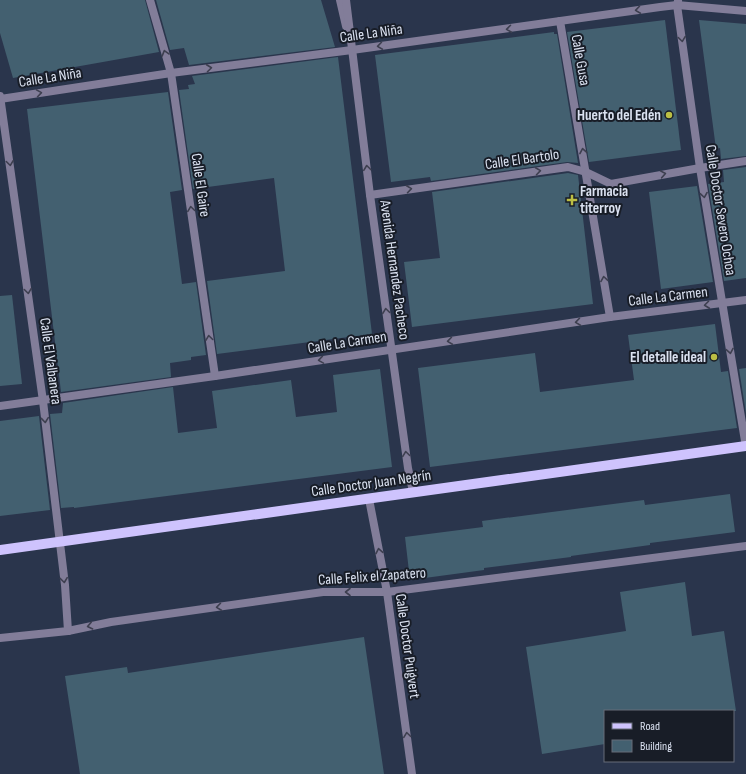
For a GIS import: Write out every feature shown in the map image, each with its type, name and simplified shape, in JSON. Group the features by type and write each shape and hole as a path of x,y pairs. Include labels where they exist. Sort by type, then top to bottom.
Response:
{"main road":[{"name":"Calle Doctor Juan Negrín","path":"0,550 746,446"}],"street":[{"name":"Calle El Gaire","path":"150,0 171,73 215,376"},
{"name":"Avenida Hernandez Pacheco","path":"340,0 352,50"},
{"name":"Avenida Hernandez Pacheco","path":"346,0 370,195 408,468 413,492"},
{"name":"Calle La Niña","path":"0,98 171,73 560,22 678,3 746,11"},
{"name":"Calle Doctor Severo Ochoa","path":"678,3 700,168 746,446"},
{"name":"Calle Gusa","path":"560,22 610,317"},
{"name":"Calle El Valbanera","path":"0,98 43,401 65,585 68,631"},
{"name":"Calle El Bartolo","path":"370,195 568,167 586,172 611,184 746,161"},
{"name":"Calle La Carmen","path":"0,406 215,376 610,317 746,300"},
{"name":"Calle Doctor Puigvert","path":"370,499 387,592 412,774"},
{"name":"Calle Felix el Zapatero","path":"0,638 68,631 111,622 323,592 387,592 746,546"}],"building":[{"path":"0,0 145,0 159,52 13,78 0,33"},
{"path":"156,0 321,0 335,47 189,65 184,48 170,50"},
{"path":"665,20 681,150 589,162 567,32"},
{"path":"699,20 746,24 746,156 721,159 720,148 716,149"},
{"path":"554,32 554,34 557,34 578,163 567,162 431,181 430,177 391,182 375,55"},
{"path":"338,57 372,334 217,354 207,281 285,271 274,178 193,189 179,90 189,89 188,85 195,84 192,76"},
{"path":"168,92 182,190 170,192 182,284 196,282 206,355 191,357 191,360 170,363 171,377 61,392 27,109"},
{"path":"746,167 746,278 724,281 708,184 724,182 723,170"},
{"path":"568,173 578,175 593,304 412,327 404,262 440,258 432,192"},
{"path":"697,186 713,282 661,289 649,192"},
{"path":"12,295 22,384 0,386 0,296"},
{"path":"715,324 721,372 728,371 737,428 430,467 418,368 535,353 540,392 634,380 628,335"},
{"path":"746,368 746,413 739,369"},
{"path":"380,369 392,467 74,508 61,508 50,414 62,413 63,403 173,387 178,433 217,428 212,391 291,380 296,417 337,412 333,375"},
{"path":"39,416 50,510 0,516 0,421"},
{"path":"730,494 735,532 650,543 650,545 410,580 405,537 483,527 482,521 644,500 645,505"},
{"path":"685,582 692,636 724,631 736,711 604,710 604,744 542,754 526,647 626,631 620,592"},
{"path":"364,637 384,774 80,774 65,676 127,667 128,673"}],"place":[{"name":"Huerto del Edén","path":"669,115"},
{"name":"Farmacia titerroy","path":"572,200"},
{"name":"El detalle ideal","path":"714,357"}]}
